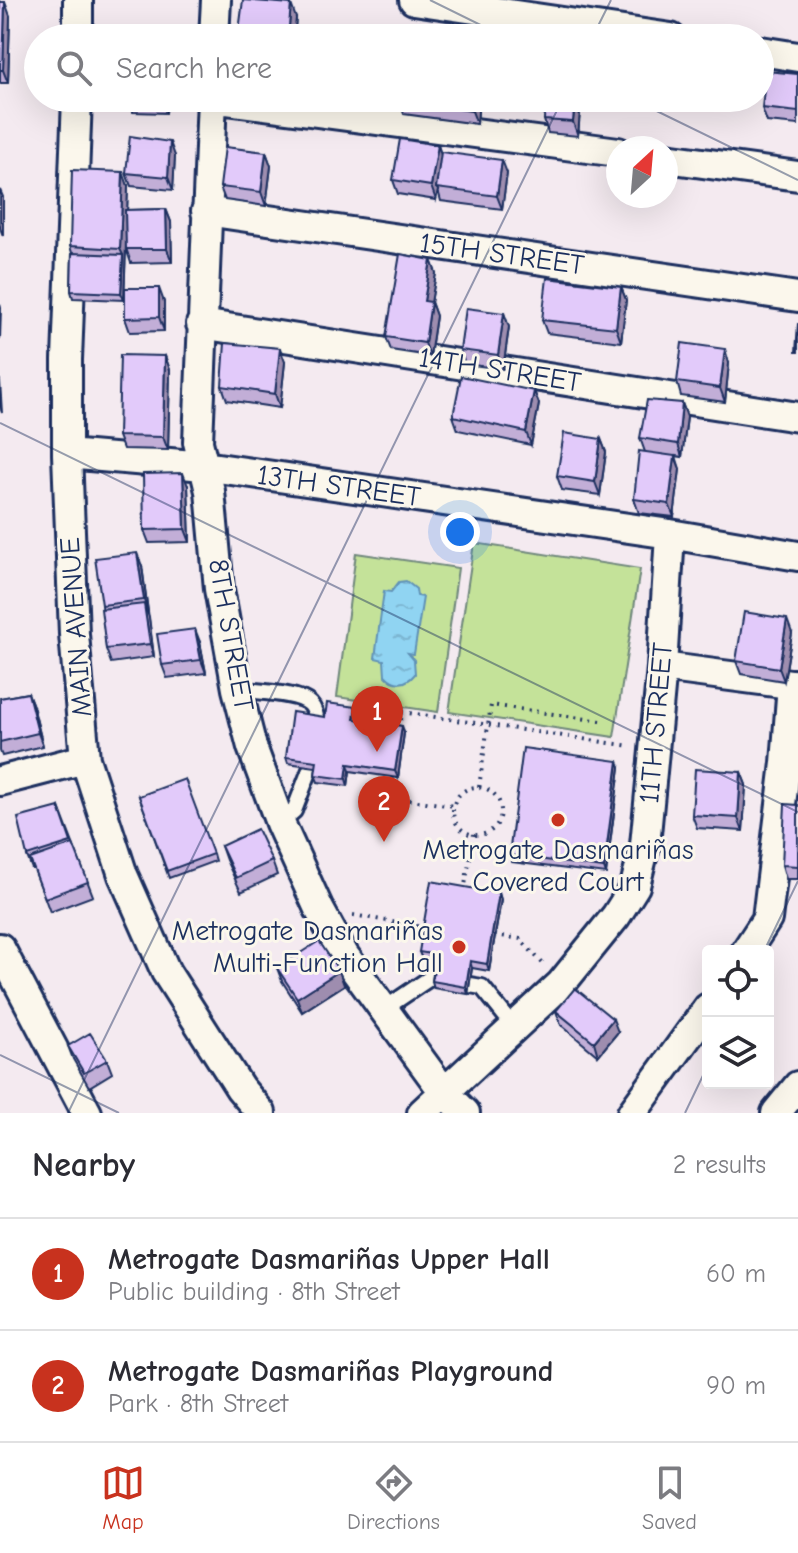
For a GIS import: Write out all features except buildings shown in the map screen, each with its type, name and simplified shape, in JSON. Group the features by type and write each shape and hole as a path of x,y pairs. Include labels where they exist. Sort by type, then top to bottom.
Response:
{"street":[{"path":"78,0 78,24"},
{"path":"215,24 216,0"},
{"path":"414,0 576,24"},
{"path":"774,53 798,57"},
{"name":"MAIN AVENUE","path":"76,112 67,360 67,454 74,634 85,759 123,875 166,972 240,1088 261,1113"},
{"name":"8TH STREET","path":"211,112 198,442 210,491 219,589 237,689 252,747 280,823 319,909 344,955 444,1092 465,1113"},
{"path":"317,112 606,150"},
{"path":"678,160 798,176"},
{"name":"15TH STREET","path":"206,211 798,297"},
{"name":"14TH STREET","path":"201,324 798,417"},
{"name":"13TH STREET","path":"67,454 204,466 670,534 798,556"},
{"name":"11TH STREET","path":"422,1113 561,984 616,916 635,886 645,845 662,667 670,534"},
{"path":"662,667 795,685 767,919 750,945"},
{"path":"0,781 85,759"},
{"path":"0,948 87,1113"},
{"path":"632,1113 702,1016"},
{"path":"776,1113 798,1086"}],"lane":[{"path":"237,689 300,697 315,711 317,722"},
{"path":"280,823 294,811 311,767"},
{"path":"384,1009 430,978 436,979"},
{"path":"470,985 482,987 515,1028"}],"path":[{"path":"366,719 368,702"},
{"path":"352,725 356,718 394,723 396,705"},
{"path":"479,787 491,705 601,721"},
{"path":"399,732 402,712 653,749"},
{"path":"393,777 390,797 454,806"},
{"path":"479,787 496,796 501,814 492,830 474,834 458,824 454,806 463,792 479,787"},
{"path":"464,893 474,834"},
{"path":"319,909 427,928"},
{"path":"495,935 520,939 561,984"}],"green space":[{"path":"474,543 640,569 614,737 449,712"},
{"path":"356,553 458,568 438,712 337,697"}],"water":[{"path":"406,581 416,589 417,596 423,597 414,654 408,653 414,660 415,674 400,683 385,675 384,660 375,658 384,591 391,592 399,582"}],"place":[{"name":"Metrogate Dasmariñas Upper Hall","path":"377,752"},
{"name":"Metrogate Dasmariñas Covered Court","path":"558,820"},
{"name":"Metrogate Dasmariñas Playground","path":"384,842"},
{"name":"Metrogate Dasmariñas Multi-Function Hall","path":"459,947"}]}
